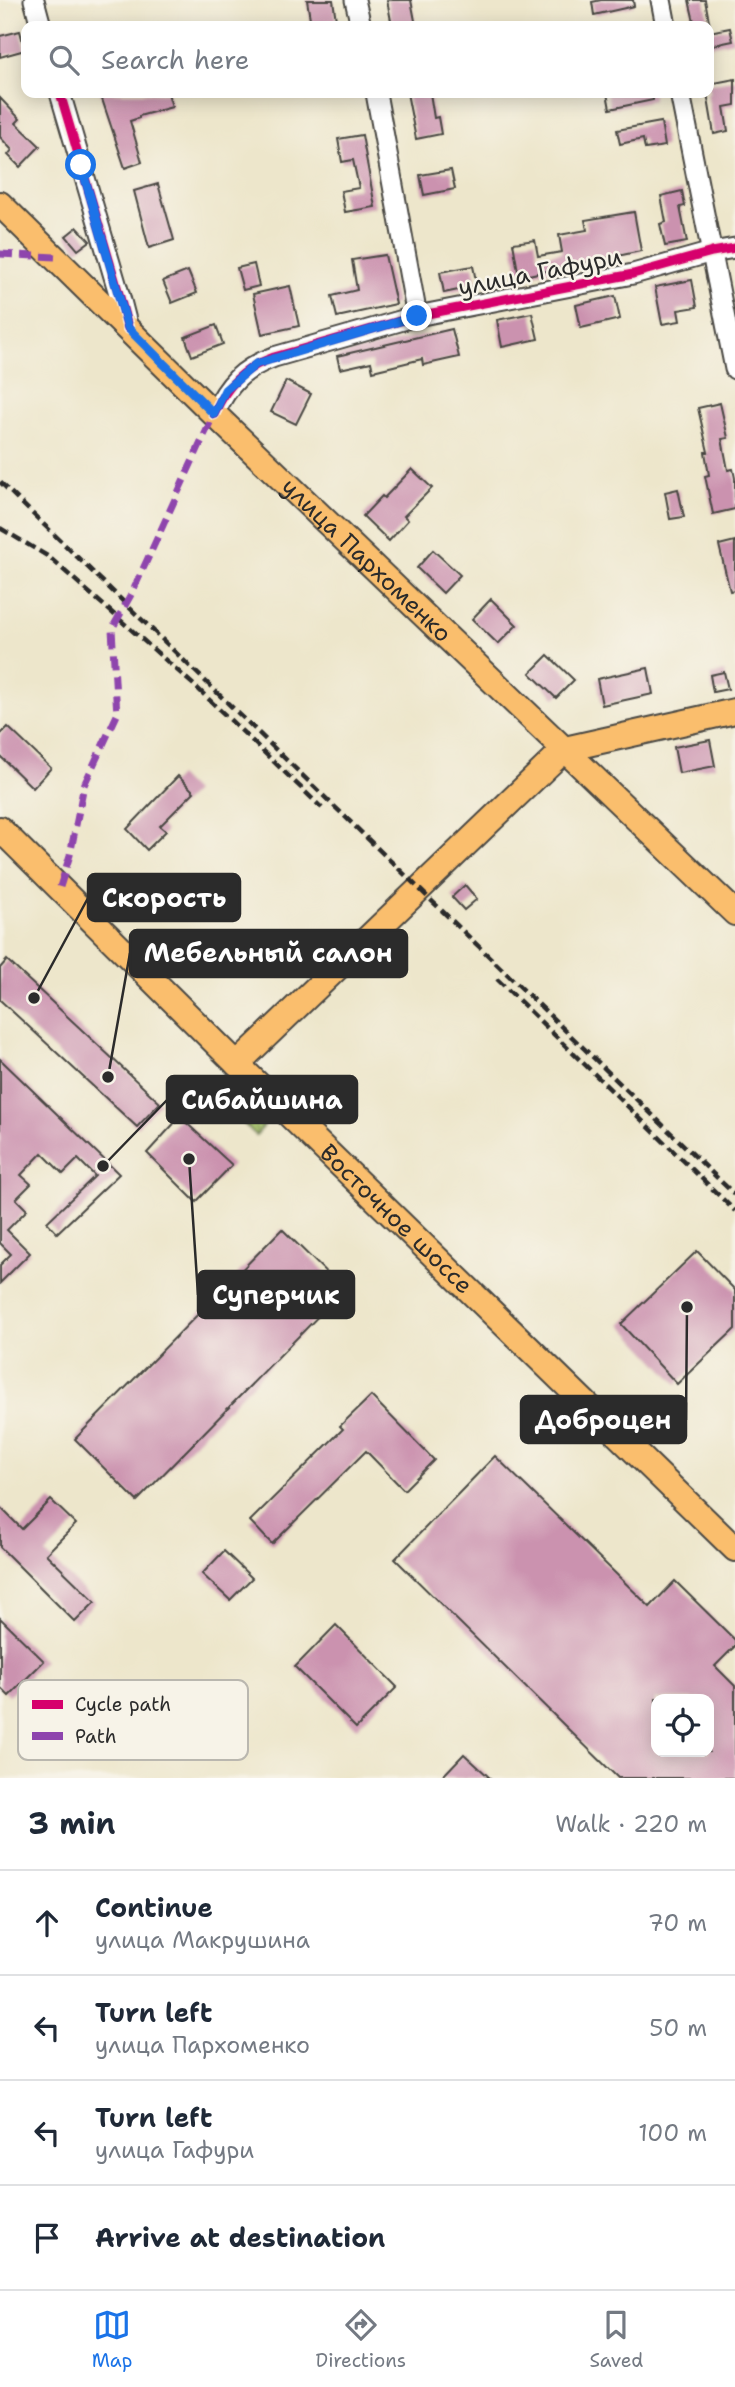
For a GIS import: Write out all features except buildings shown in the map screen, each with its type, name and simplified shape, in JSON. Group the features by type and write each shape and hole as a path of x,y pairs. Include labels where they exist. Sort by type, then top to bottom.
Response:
{"main road":[{"name":"улица Пархоменко","path":"0,204 214,414 735,914"},
{"path":"237,1065 565,749 735,711"},
{"name":"Восточное шоссе","path":"0,829 237,1065 735,1549"}],"street":[{"path":"34,0 40,21"},
{"path":"355,0 360,21"},
{"path":"661,0 665,21"},
{"path":"61,98 128,328"},
{"path":"377,98 417,316"},
{"path":"681,98 735,369"},
{"name":"улица Гафури","path":"214,414 225,390 256,364 417,316 633,274 735,248"}],"green space":[{"path":"230,1081 264,1112 264,1126 256,1135 207,1090 214,1083"}],"railway":[{"path":"0,482 735,1195"},
{"path":"0,528 49,557 195,686 322,808"},
{"path":"497,979 735,1211"}],"marked path":[{"path":"0,254 55,257"},
{"path":"60,887 70,855 84,785 117,715 112,629 132,593 214,414"}],"cycle path":[{"path":"61,98 128,328"},
{"path":"214,414 237,379 253,367 274,357 417,316 633,274 735,248"}],"place":[{"name":"Скорость","path":"34,998"},
{"name":"Мебельный салон","path":"108,1077"},
{"name":"Суперчик","path":"189,1159"},
{"name":"Сибайшина","path":"103,1166"},
{"name":"Доброцен","path":"687,1307"}],"route":[{"path":"81,165 128,328 214,414 225,390 256,364 417,316"}]}
